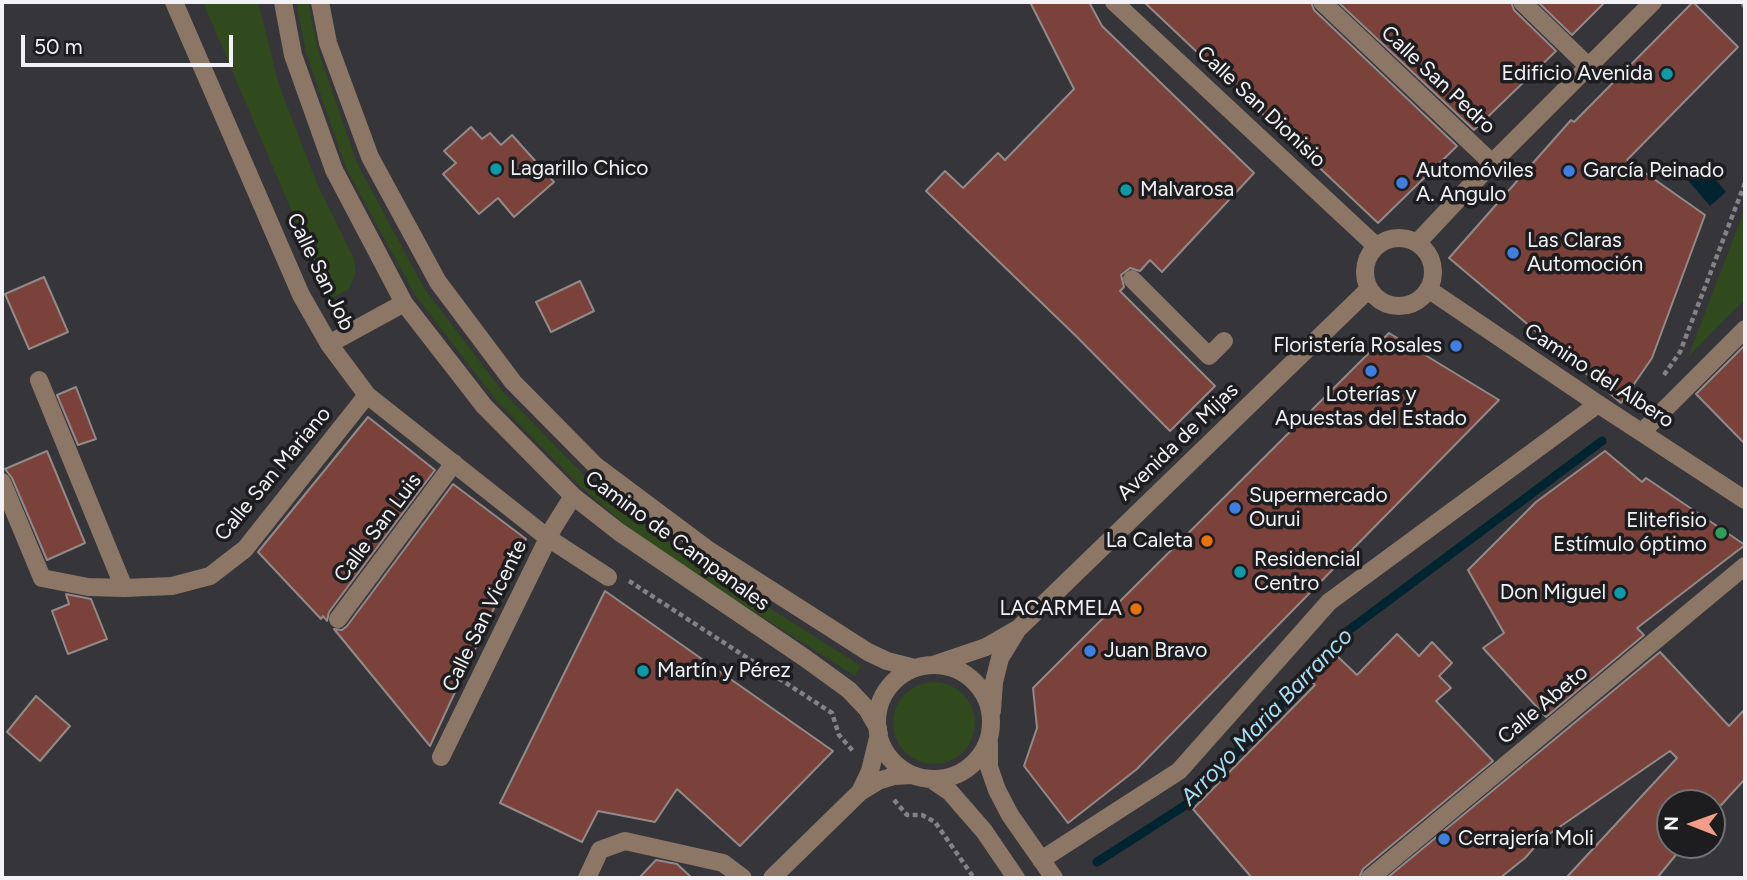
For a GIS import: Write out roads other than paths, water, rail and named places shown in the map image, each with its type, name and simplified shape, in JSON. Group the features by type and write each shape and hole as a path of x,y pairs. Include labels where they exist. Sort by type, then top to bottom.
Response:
{"street":[{"name":"Calle San Job","path":"174,2 301,295 329,344 368,395 548,538 608,577"},
{"name":"Camino de Campanales","path":"283,2 293,55 334,170 404,303 484,406 573,496 619,532 849,690 867,709 878,731"},
{"name":"Camino de Campanales","path":"320,2 328,43 370,157 438,282 513,383 596,466 707,549 867,652 887,662 915,668"},
{"name":"Calle San Dionisio","path":"1114,2 1376,246"},
{"name":"Calle San Pedro","path":"1322,2 1492,163"},
{"path":"1522,2 1588,66"},
{"path":"1418,243 1492,163 1653,2"},
{"path":"1401,237 1418,243 1432,263 1433,273 1428,289 1420,299 1401,307 1381,302 1370,289 1364,274 1366,262 1376,246 1389,239 1401,237"},
{"path":"1132,279 1209,356 1224,341"},
{"name":"Avenida de Mijas","path":"933,664 986,647 1019,628 1370,289"},
{"name":"Camino del Albero","path":"1428,289 1745,499"},
{"path":"329,344 404,303"},
{"path":"1643,431 1745,329"},
{"path":"39,380 124,588"},
{"name":"Calle San Mariano","path":"2,482 42,578 88,587 172,586 210,576 244,549 368,395"},
{"path":"1041,860 1179,771 1329,602 1598,404"},
{"name":"Calle San Luis","path":"338,620 454,463"},
{"name":"Calle San Vicente","path":"441,757 548,538 573,496"},
{"name":"Calle Abeto","path":"1370,878 1745,566"},
{"name":"Avenida de Mijas","path":"991,718 994,682 1000,659 1019,628"},
{"path":"860,792 870,771 878,731 879,709 886,692 898,678 915,668 933,664 966,674 983,693 991,718 989,767 997,790 1010,815 1054,878"},
{"path":"878,731 888,757 912,775"},
{"path":"772,878 860,792 878,781 894,776 912,775 931,779 953,776 969,768 981,755 990,737"},
{"path":"931,779 950,792 977,823 1016,878"},
{"path":"587,878 600,850 625,841 723,863 743,878"}],"water":[{"path":"1702,164 1726,192 1710,206 1686,178"}],"waterway":[{"name":"Arroyo Maria Barranco","path":"1097,862 1192,801 1349,630 1602,441"}],"place":[{"name":"Edificio Avenida","path":"1667,74"},
{"name":"Lagarillo Chico","path":"496,169"},
{"name":"García Peinado","path":"1569,171"},
{"name":"Automóviles A. Angulo","path":"1402,183"},
{"name":"Malvarosa","path":"1126,190"},
{"name":"Las Claras Automoción","path":"1513,253"},
{"name":"Floristería Rosales","path":"1456,346"},
{"name":"Loterías y Apuestas del Estado","path":"1371,371"},
{"name":"Supermercado Ourui","path":"1235,508"},
{"name":"Elitefisio Estímulo óptimo","path":"1721,533"},
{"name":"La Caleta","path":"1207,541"},
{"name":"Residencial Centro","path":"1240,572"},
{"name":"Don Miguel","path":"1620,593"},
{"name":"LACARMELA","path":"1136,609"},
{"name":"Juan Bravo","path":"1090,651"},
{"name":"Martín y Pérez","path":"643,671"},
{"name":"Cerrajería Moli","path":"1444,839"}]}
